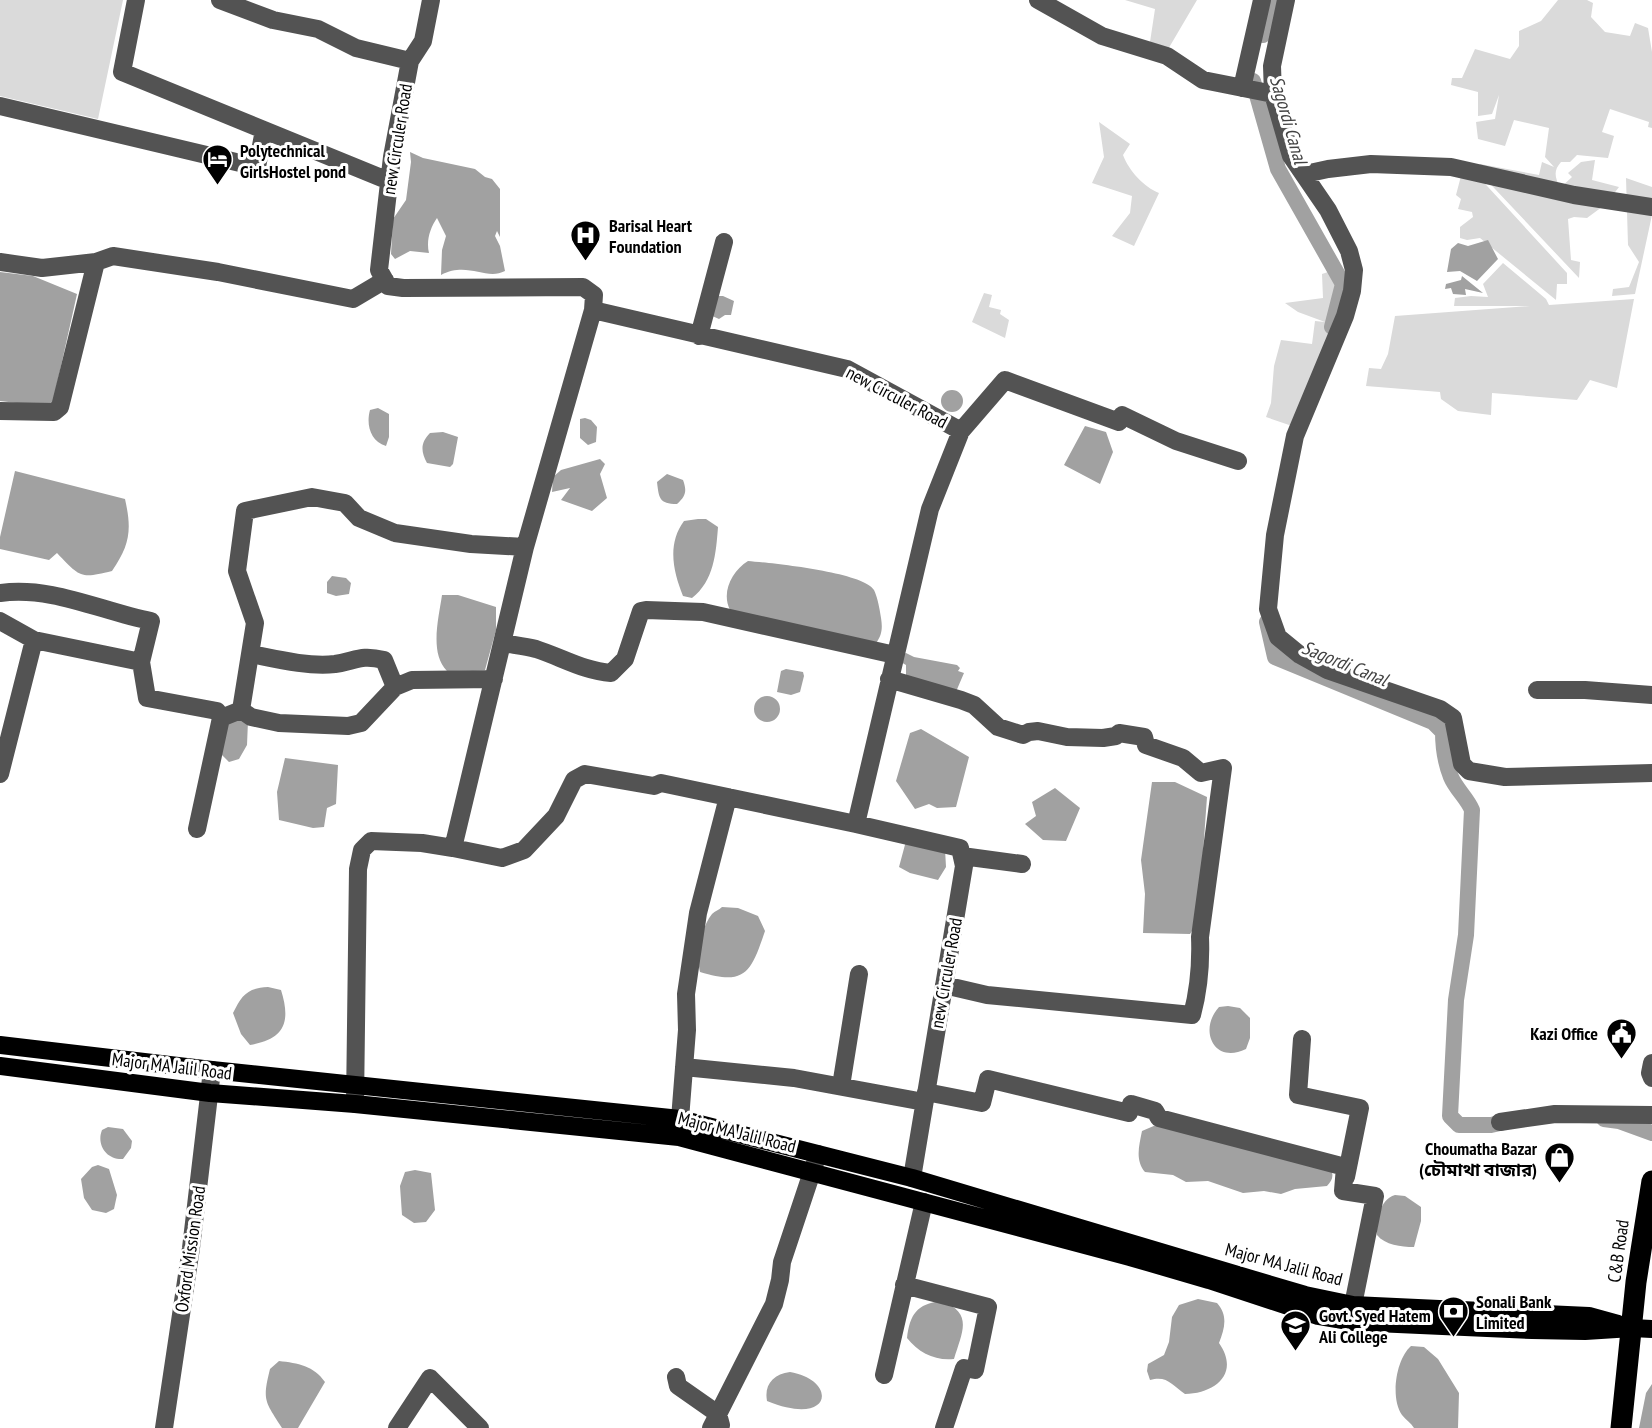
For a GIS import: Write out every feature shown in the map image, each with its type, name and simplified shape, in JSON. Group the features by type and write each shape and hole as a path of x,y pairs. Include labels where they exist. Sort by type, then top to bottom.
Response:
{"highway":[{"name":"C&B Road","path":"1621,1428 1642,1329 1636,1282 1652,1181"},
{"name":"C&B Road","path":"1611,1428 1642,1329"}],"main road":[{"name":"Major MA Jalil Road","path":"0,1045 680,1119 912,1178 1305,1294 1353,1305 1589,1316 1642,1329"},
{"name":"Major MA Jalil Road","path":"0,1066 210,1093 355,1104 679,1137 1196,1276 1318,1316 1353,1322 1532,1331 1642,1329"}],"street":[{"path":"136,0 122,72 389,181"},
{"path":"220,0 273,20 318,29 356,48 410,61"},
{"name":"new Circuler Road","path":"385,280 379,271 389,181 410,61 423,41 431,0"},
{"path":"1038,0 1101,36 1167,56 1203,80 1273,94"},
{"path":"1242,88 1262,0"},
{"path":"1286,0 1272,65 1273,94 1291,156 1339,231 1354,270 1345,316 1295,436 1277,524 1269,581 1268,609 1278,637 1300,655 1327,670 1440,709 1453,718 1462,764 1469,771 1506,777 1652,774"},
{"path":"0,106 257,167 264,130"},
{"path":"1305,174 1371,164 1451,167 1574,195 1652,207"},
{"path":"699,336 724,242"},
{"path":"0,262 42,268 96,262 113,256 218,272 353,299 385,280 388,286 403,288 583,287 594,295 593,310 525,547 453,848"},
{"path":"0,411 54,412 60,407 96,262"},
{"name":"new Circuler Road","path":"593,310 847,369 961,431 930,509 856,824"},
{"path":"961,431 1005,380 1119,422 1122,415 1176,441 1238,461"},
{"path":"242,710 255,623 237,571 245,511 312,496 345,503 359,518 395,533 471,544 525,547"},
{"path":"0,593 23,590 64,597 151,621 141,662 147,698 217,711 220,718 197,829"},
{"path":"503,643 537,649 552,657 599,672 611,673 625,659 641,611 646,610 703,612 895,655"},
{"path":"0,621 34,640 141,662"},
{"path":"0,774 34,640"},
{"path":"251,654 335,664 370,656 384,660 395,687"},
{"path":"242,710 251,717 279,723 348,726 361,723 395,687 412,680 494,679"},
{"path":"889,679 974,705 998,727 1023,736 1038,731 1067,737 1103,738 1122,733 1144,737 1146,745 1183,758 1201,773 1223,768 1200,937 1201,960 1197,998 1192,1015 987,995 944,985"},
{"path":"1537,690 1652,695"},
{"path":"220,718 242,710"},
{"path":"355,1104 358,869 362,850 371,841 422,843 502,858 524,850 556,816 574,780 585,774 654,786 661,783 960,848 962,856 1022,864"},
{"path":"680,1119 687,1030 686,994 698,913 728,797"},
{"name":"new Circuler Road","path":"912,1178 964,866 962,856"},
{"path":"841,1086 859,974"},
{"path":"1302,1039 1298,1095 1360,1108 1343,1191"},
{"path":"1652,1063 1652,1077"},
{"path":"684,1067 793,1077 841,1086 982,1103 988,1079 1129,1113 1131,1104 1155,1111 1158,1118 1345,1167 1343,1191"},
{"name":"Oxford Mission Road","path":"164,1428 191,1248 212,1070"},
{"path":"1500,1122 1555,1114 1652,1115"},
{"path":"676,1377 678,1385 718,1423 774,1304 782,1262 818,1154"},
{"path":"1343,1191 1375,1196 1353,1305"},
{"path":"884,1375 924,1202"},
{"path":"904,1285 988,1307 975,1370 964,1368 944,1428"},
{"path":"397,1428 430,1378 480,1428"}],"shaded area":[{"path":"0,0 123,0 98,119 0,96"},
{"path":"1125,0 1197,0 1167,51 1150,42 1155,9"},
{"path":"1558,0 1587,0 1593,3 1591,17 1605,32 1630,36 1635,23 1648,28 1652,52 1652,128 1648,127 1649,122 1610,109 1602,132 1614,136 1608,158 1577,155 1570,162 1561,162 1556,171 1560,188 1572,177 1568,173 1581,162 1595,160 1592,180 1619,187 1606,204 1587,218 1568,219 1571,260 1580,262 1579,278 1478,171 1480,164 1539,175 1542,162 1554,167 1545,157 1549,128 1514,120 1505,146 1478,139 1476,122 1495,119 1499,95 1492,114 1478,116 1478,92 1451,85 1452,78 1462,78 1475,49 1510,59 1519,46 1519,31 1541,21"},
{"path":"1099,122 1130,144 1123,155 1129,167 1143,183 1159,193 1134,246 1112,236 1130,213 1132,196 1092,183 1104,157"},
{"path":"410,152 423,158 475,169 492,179 500,189 500,237 497,231 495,236 505,271 491,274 460,270 441,275 442,250 446,236 437,218 429,235 429,253 410,251 395,259 391,254 393,219 406,200"},
{"path":"1477,175 1567,273 1567,284 1557,284 1556,300 1480,238 1460,238 1460,227 1473,217 1472,212 1458,209 1461,199 1456,195 1461,176"},
{"path":"1626,178 1652,187 1652,215 1635,294 1612,296 1613,289 1629,287 1639,262 1628,245"},
{"path":"1488,240 1498,259 1477,281 1460,271 1447,272 1451,249 1458,243 1468,246"},
{"path":"1503,263 1546,299 1549,305 1634,299 1617,388 1590,380 1577,400 1492,393 1491,415 1458,411 1441,399 1440,392 1366,386 1369,368 1381,369 1388,354 1395,316 1530,306 1454,306 1455,298 1488,297 1483,284"},
{"path":"0,272 33,276 77,294 53,402 42,406 0,401"},
{"path":"1328,272 1340,294 1333,324 1292,426 1266,417 1271,403 1274,366 1281,340 1312,344 1315,321 1325,322 1298,312 1285,303 1323,298 1322,274"},
{"path":"1462,276 1483,293 1465,289 1466,295 1453,294 1451,288 1445,289 1446,284 1461,280"},
{"path":"984,293 992,295 989,307 1001,310 1000,314 1009,320 1005,338 972,322"},
{"path":"714,296 723,296 734,301 731,315 719,319 710,315"},
{"path":"952,390 960,393 963,401 960,409 952,412 944,409 941,401 944,393"},
{"path":"378,408 389,414 389,437 386,446 376,440 369,426 370,410"},
{"path":"585,418 597,427 596,442 588,445 580,438 580,419"},
{"path":"1085,426 1106,432 1113,452 1100,484 1064,465"},
{"path":"443,432 458,437 453,464 450,467 427,463 423,451 424,440 430,433"},
{"path":"600,459 605,464 600,474 607,498 592,511 561,500 570,488 552,492 553,477 561,470"},
{"path":"15,471 125,499 128,537 123,553 112,571 93,575 81,574 57,553 49,560 0,549 0,537"},
{"path":"667,474 683,480 685,493 677,504 667,503 659,496 657,482"},
{"path":"706,519 718,527 715,556 709,575 692,598 683,596 673,558 675,539 684,521"},
{"path":"748,561 835,573 866,584 874,590 878,604 882,628 879,639 876,643 730,610 727,596 730,582 737,570"},
{"path":"332,576 346,578 351,583 349,594 336,596 327,593 327,582"},
{"path":"442,595 458,595 496,607 496,630 485,670 447,671 441,663 437,635"},
{"path":"906,653 957,665 960,668 958,671 964,673 955,694 906,681 906,665 899,661 901,655"},
{"path":"786,669 803,672 800,692 791,695 777,692 781,671"},
{"path":"767,696 776,700 780,709 776,718 767,722 758,718 754,709 758,700"},
{"path":"236,717 248,721 247,745 239,759 229,762 218,751 221,724"},
{"path":"921,729 969,757 956,807 937,808 929,804 915,809 896,781 910,733"},
{"path":"285,758 338,765 336,804 327,808 324,827 313,828 279,820 277,792"},
{"path":"1152,782 1175,782 1207,797 1198,922 1190,934 1143,933 1145,894 1141,860"},
{"path":"1055,788 1080,808 1066,841 1043,840 1025,824 1036,816 1032,802"},
{"path":"906,841 945,849 946,867 938,880 910,873 899,867"},
{"path":"722,907 738,908 758,916 765,931 750,966 737,976 715,976 700,972 702,934 712,914"},
{"path":"268,987 281,990 285,1020 278,1033 271,1038 250,1045 241,1034 233,1013 246,994"},
{"path":"1219,1007 1240,1008 1250,1018 1250,1038 1246,1049 1235,1053 1218,1049 1210,1035 1213,1016"},
{"path":"1156,1125 1331,1169 1332,1178 1327,1186 1295,1189 1281,1194 1264,1191 1243,1193 1208,1181 1186,1182 1173,1175 1145,1172 1139,1158 1142,1131"},
{"path":"108,1127 123,1129 132,1141 131,1148 123,1159 112,1157 102,1146 102,1130"},
{"path":"98,1165 109,1169 117,1195 114,1209 106,1213 92,1210 84,1198 81,1179 92,1167"},
{"path":"415,1170 431,1173 435,1210 426,1222 414,1223 402,1215 400,1186 405,1172"},
{"path":"1395,1195 1405,1196 1421,1207 1421,1221 1414,1247 1389,1243 1377,1235 1382,1206"},
{"path":"1198,1299 1217,1303 1223,1312 1224,1327 1219,1343 1225,1354 1226,1372 1222,1379 1206,1390 1185,1394 1165,1380 1150,1380 1147,1371 1148,1364 1164,1355 1169,1342 1172,1317 1179,1305"},
{"path":"941,1301 958,1311 962,1318 962,1332 954,1359 940,1359 928,1355 907,1338 916,1312 926,1305"},
{"path":"1411,1346 1424,1347 1438,1359 1459,1393 1458,1428 1414,1428 1402,1415 1396,1399 1396,1379 1402,1360"},
{"path":"279,1361 305,1366 316,1372 325,1382 298,1428 282,1428 267,1400 266,1388 270,1369"},
{"path":"790,1372 806,1377 816,1384 821,1392 821,1400 816,1406 805,1409 789,1408 767,1401 768,1385 771,1381"},
{"path":"1652,1384 1652,1428 1639,1428 1646,1393"}],"waterway":[{"name":"Sagordi Canal","path":"1263,35 1271,0"},
{"name":"Sagordi Canal","path":"1253,81 1278,169 1343,284 1332,327"},
{"name":"Sagordi Canal","path":"1267,622 1275,657 1433,722 1443,732 1451,777 1472,810 1466,935 1456,1000 1450,1116 1459,1125 1491,1125 1513,1120"},
{"name":"Sagordi Canal","path":"1604,1119 1619,1121 1652,1133"}],"place":[{"name":"Polytechnical GirlsHostel pond","path":"217,187"},
{"name":"Barisal Heart Foundation","path":"586,262"},
{"name":"Kazi Office","path":"1621,1060"},
{"name":"Choumatha Bazar (চৌমাথা বাজার)","path":"1560,1185"},
{"name":"Sonali Bank Limited","path":"1453,1338"},
{"name":"Govt. Syed Hatem Ali College","path":"1296,1352"}]}
